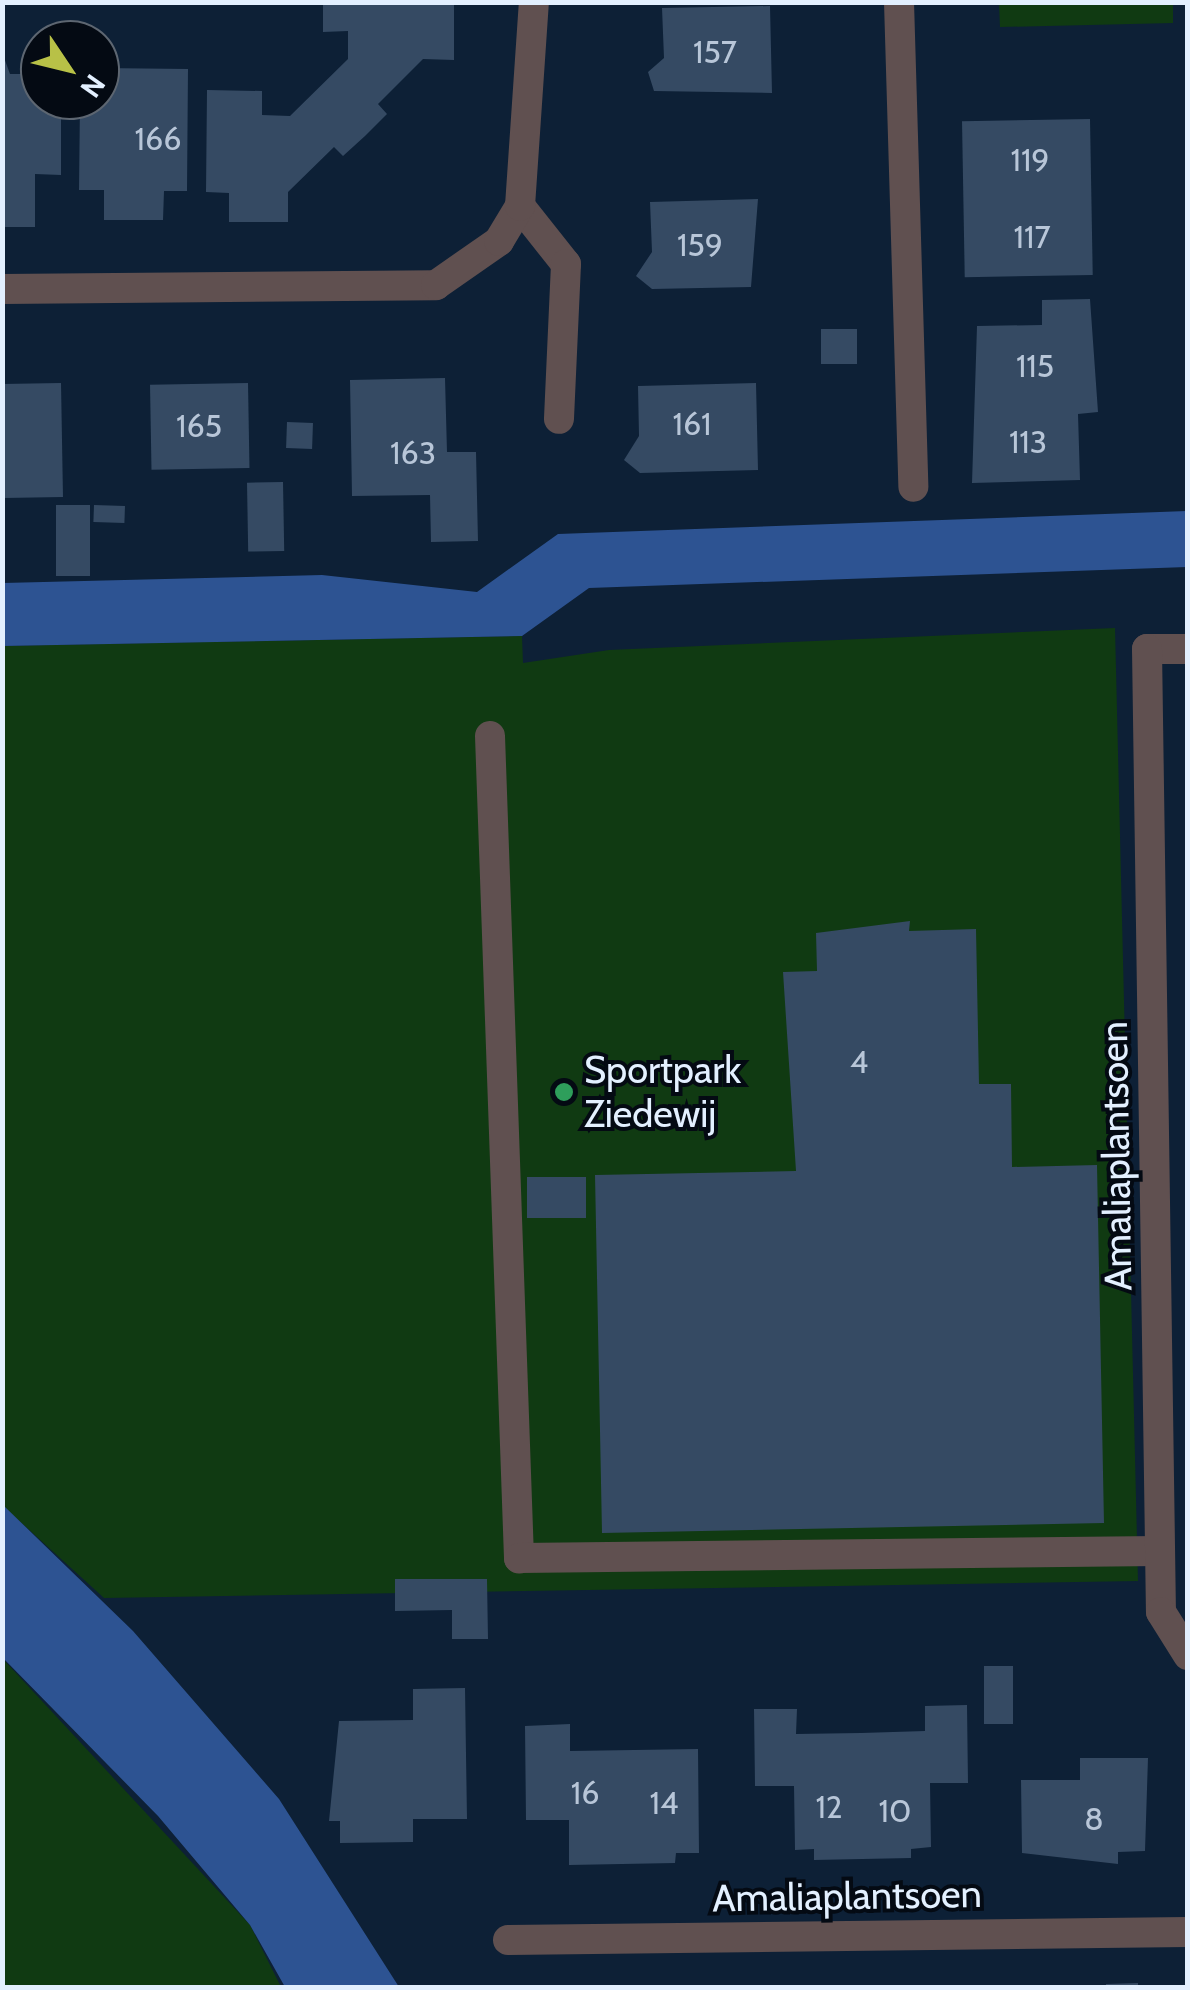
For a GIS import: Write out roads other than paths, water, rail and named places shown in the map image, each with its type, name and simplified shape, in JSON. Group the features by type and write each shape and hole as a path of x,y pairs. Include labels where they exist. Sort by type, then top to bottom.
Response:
{"street":[{"path":"2,289 436,285 499,241 520,206 534,2"},
{"path":"899,2 913,486"},
{"path":"520,206 566,264 558,419"},
{"name":"Amaliaplantsoen","path":"1188,649 1147,649 1161,1612 1188,1655"},
{"path":"490,736 519,1558 1159,1551"},
{"name":"Amaliaplantsoen","path":"508,1940 1188,1932"}],"water":[{"path":"1187,511 1187,567 589,588 522,636 3,646 3,583 322,575 477,592 558,534"},
{"path":"3,1505 133,1631 279,1799 399,1987 285,1987 250,1925 158,1816 3,1658"}],"place":[{"name":"Sportpark Ziedewij","path":"564,1092"}]}
